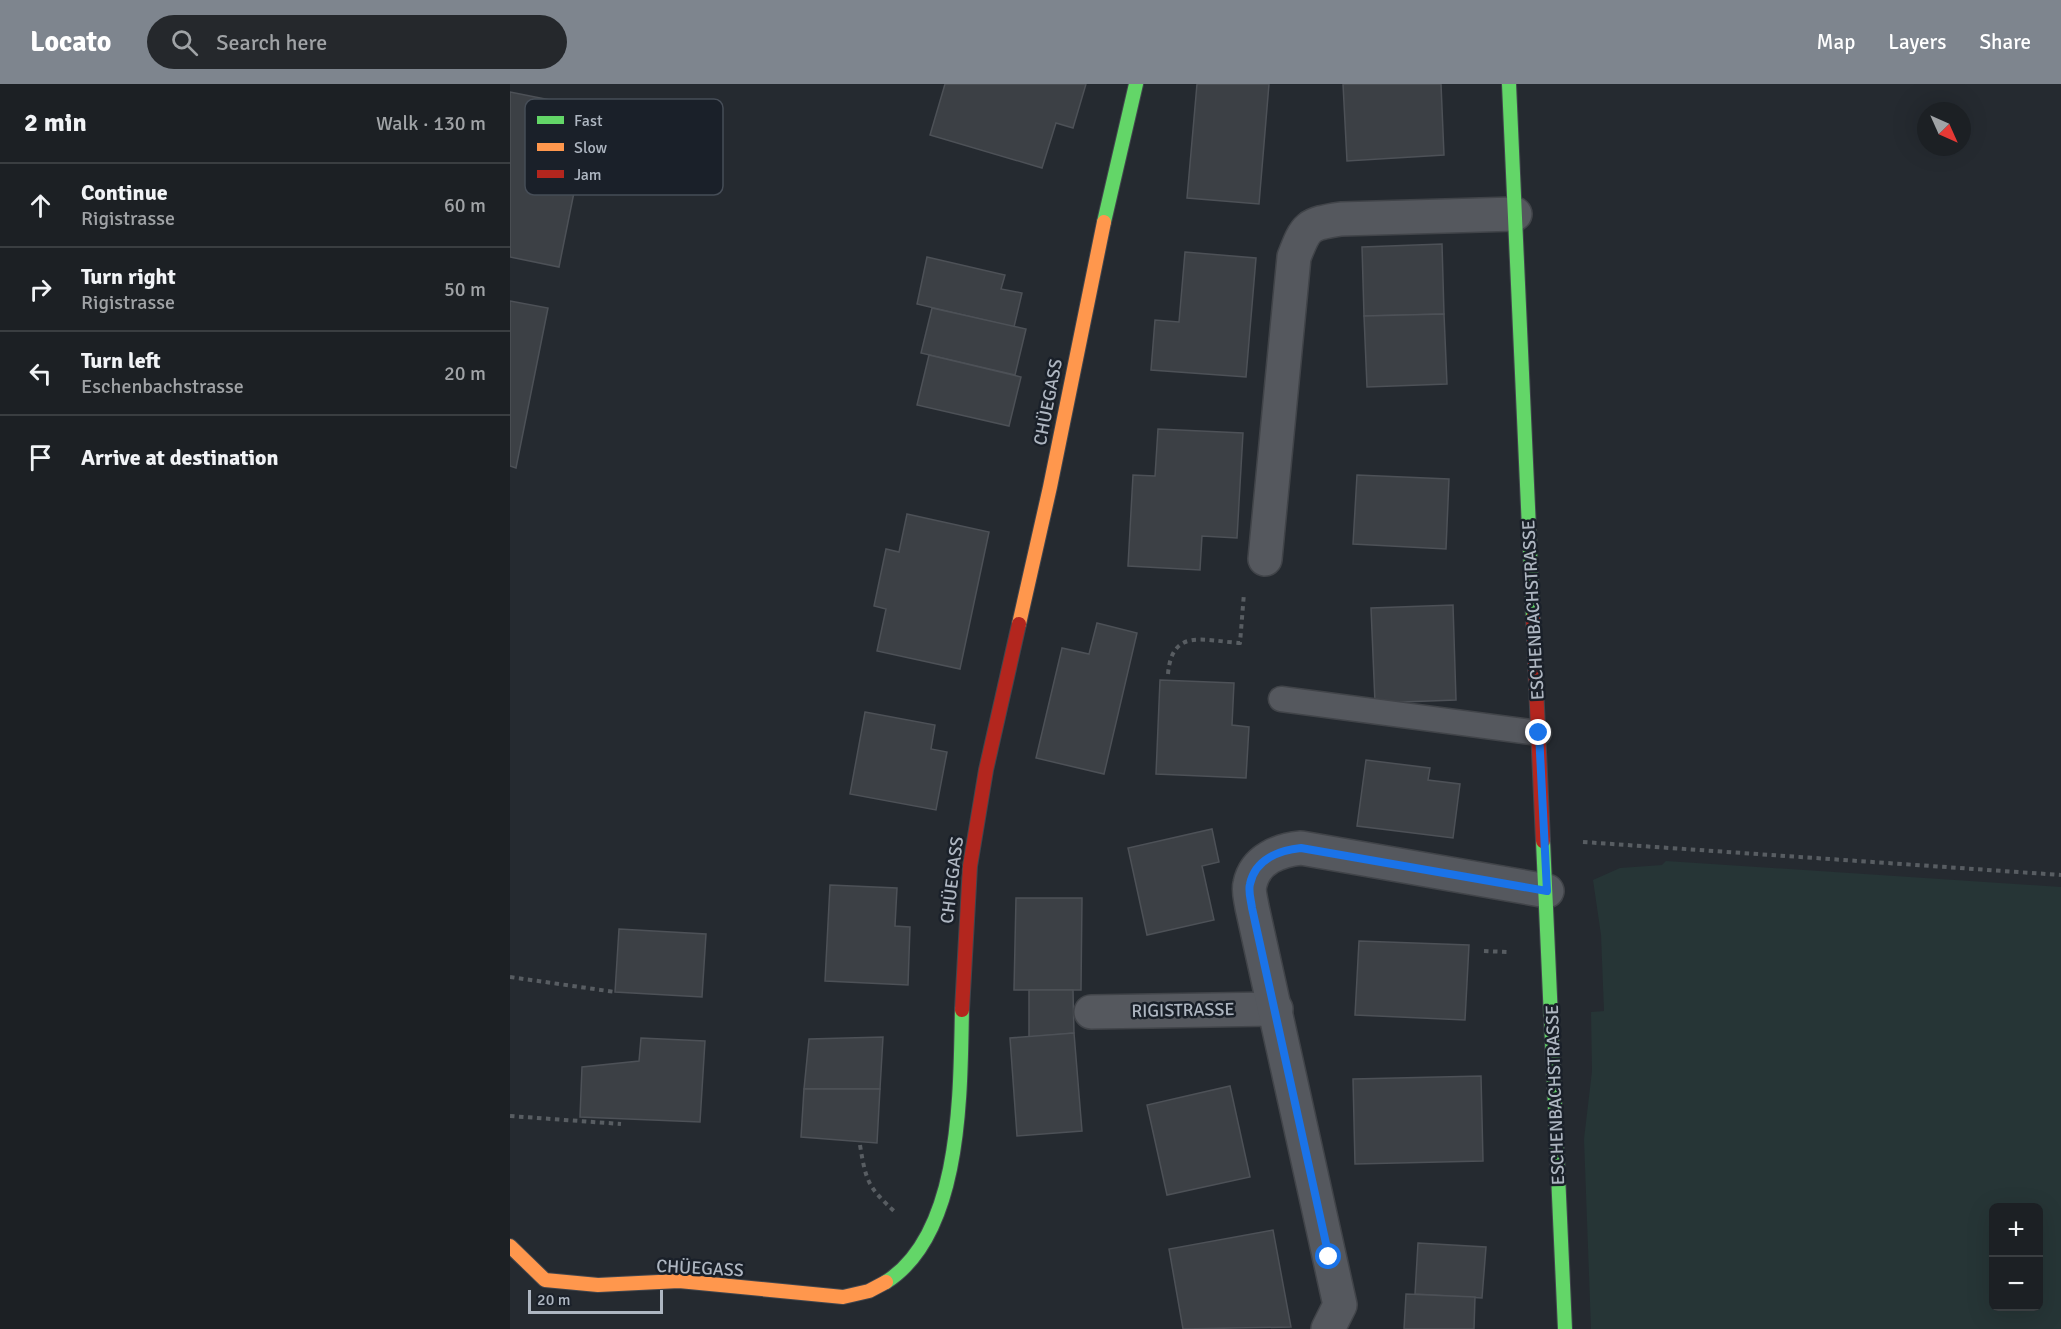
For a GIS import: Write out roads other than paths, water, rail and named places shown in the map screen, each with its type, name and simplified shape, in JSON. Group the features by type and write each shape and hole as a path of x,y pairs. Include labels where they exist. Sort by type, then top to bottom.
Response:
{"street":[{"name":"CHÜEGASS","path":"510,1246 545,1280 598,1285 679,1281 843,1297 869,1292 891,1278 909,1262 935,1221 944,1192 958,1124 963,990 962,941 970,866 985,774 1050,485 1089,289 1136,84"},
{"name":"ESCHENBACHSTRASSE","path":"1509,84 1565,1329"},
{"path":"1265,560 1294,257 1303,233 1316,223 1341,219 1515,214"},
{"path":"1328,1329 1340,1305 1252,908 1250,884 1254,873 1268,857 1283,850 1301,848 1547,891"},
{"name":"RIGISTRASSE","path":"1091,1012 1276,1009"}],"lane":[{"path":"1281,699 1539,733"}]}
